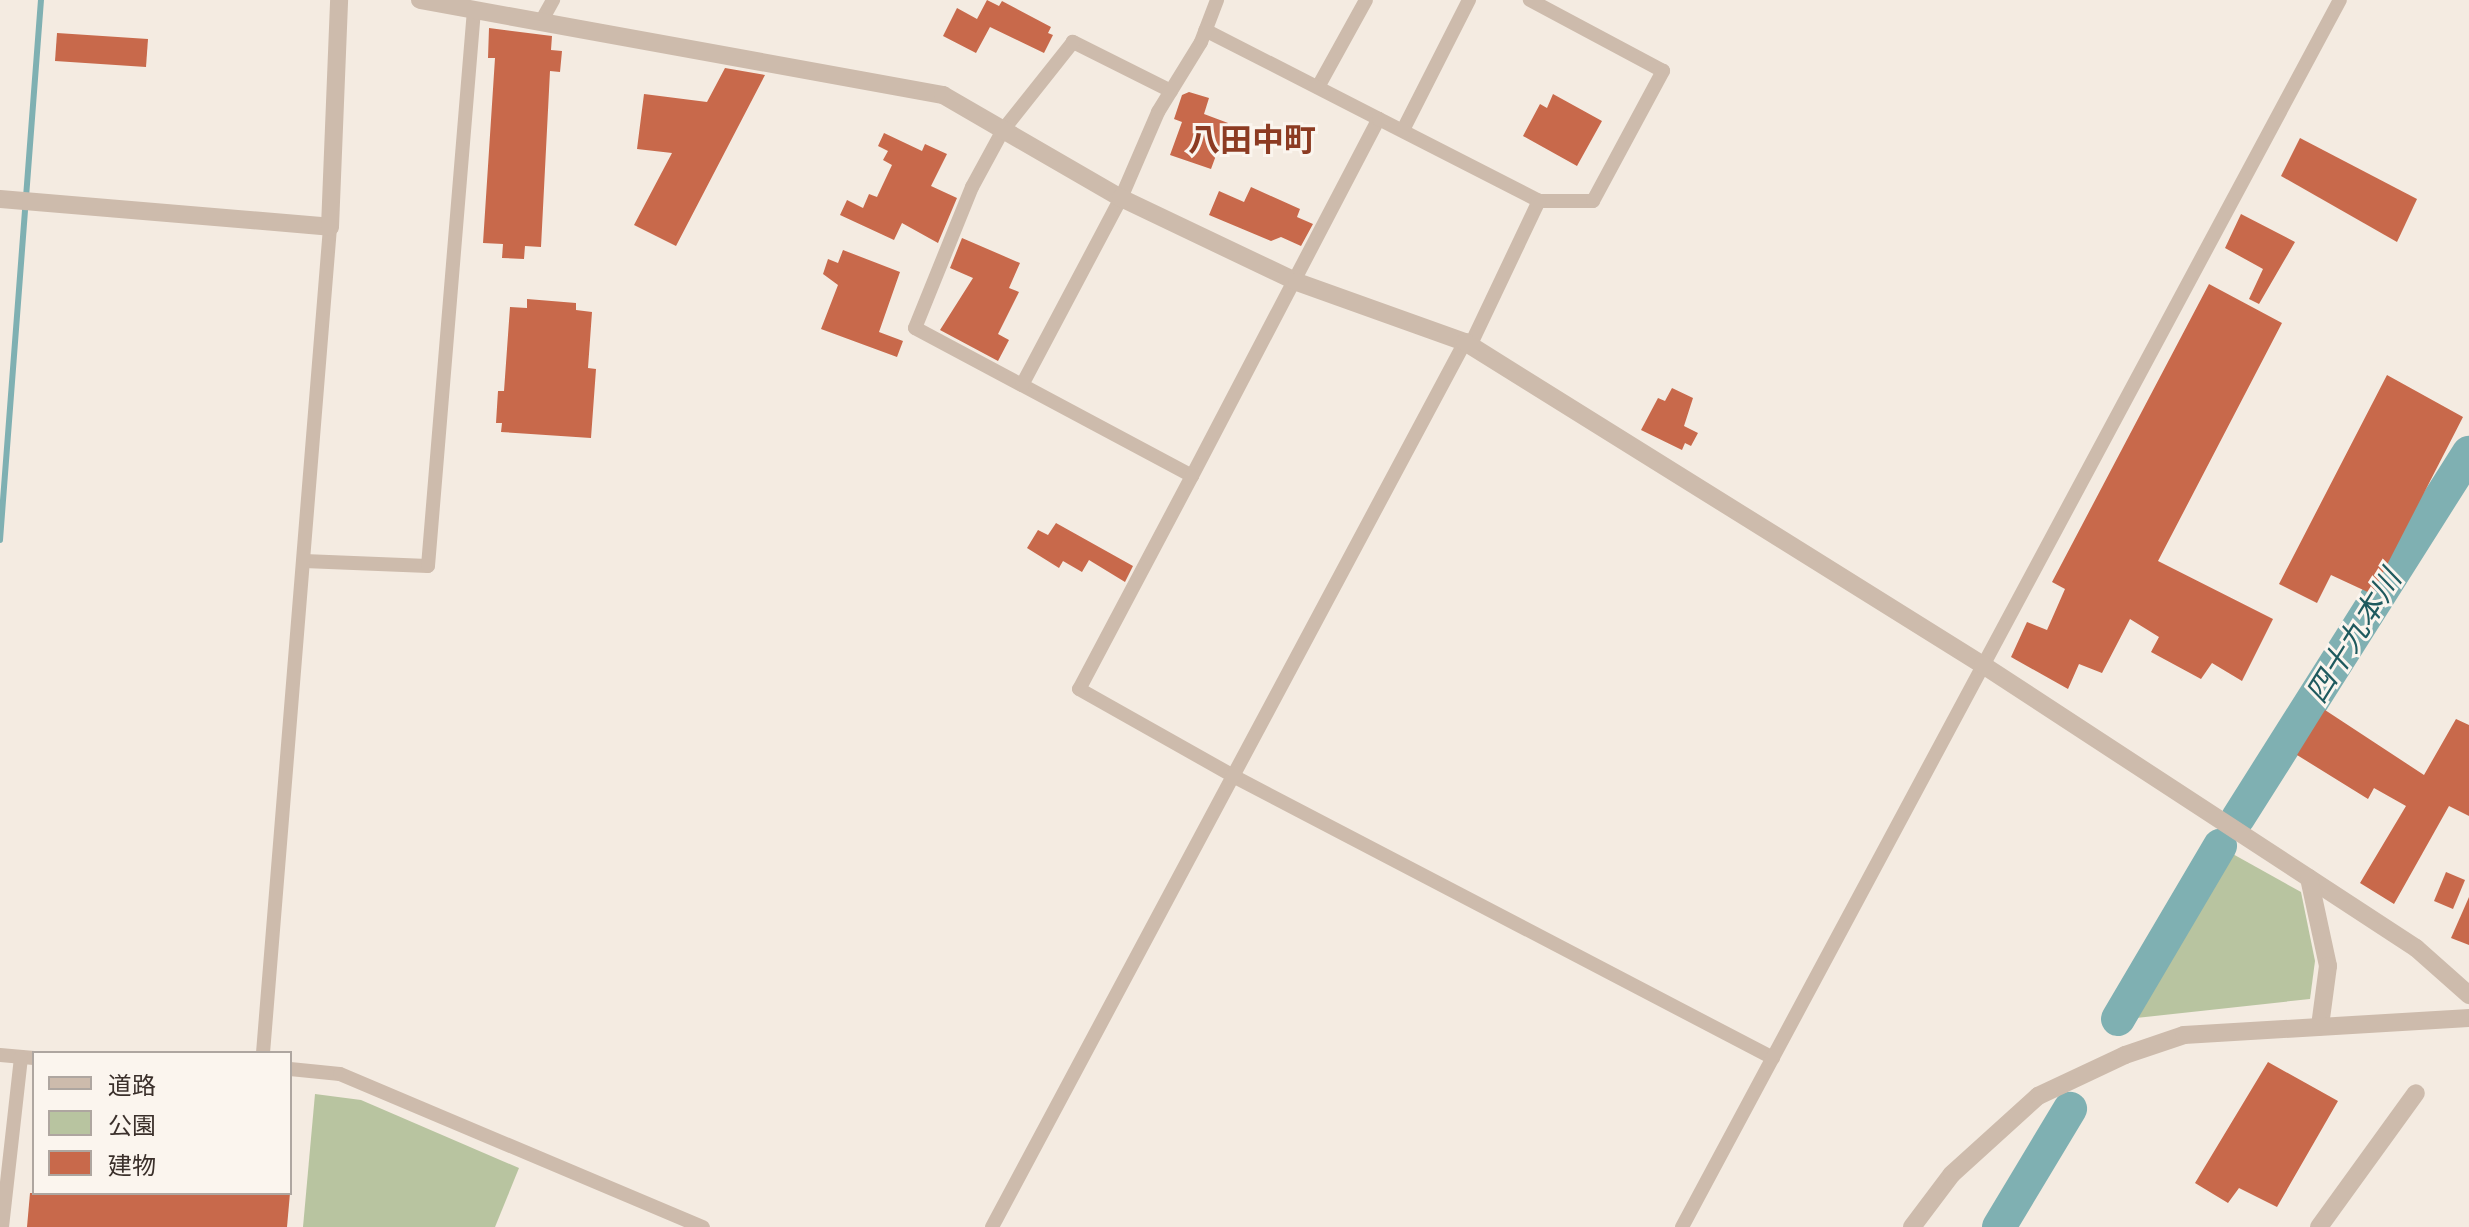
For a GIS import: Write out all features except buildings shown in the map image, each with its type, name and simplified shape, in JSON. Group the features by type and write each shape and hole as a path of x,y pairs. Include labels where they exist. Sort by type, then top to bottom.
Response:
{"street":[{"path":"263,1051 330,227 339,0"},
{"path":"420,0 943,95 1121,198 1297,282 1468,344 1983,665 2416,948 2469,995"},
{"path":"542,20 553,0"},
{"path":"1022,385 1121,198 1217,0"},
{"path":"1318,87 1366,0"},
{"path":"1403,130 1469,0"},
{"path":"1205,30 1539,201 1593,201 1663,71 1530,0"},
{"path":"1682,1227 2340,0"},
{"path":"304,561 428,566 474,10"},
{"path":"1171,91 1073,42 1003,130 972,187 915,328 1192,476"},
{"path":"1379,119 1297,282 1079,689 1235,777 1773,1058"},
{"path":"17,200 330,227"},
{"path":"992,1227 1468,344 1539,201"},
{"path":"2309,878 2328,966 2320,1026"},
{"path":"1912,1227 1952,1174 2038,1096 2076,1076 2184,1035 2469,1018"},
{"path":"0,1055 28,1058 2,1227"},
{"path":"292,1069 340,1074 703,1227"},
{"path":"2319,1227 2416,1093"}],"green space":[{"path":"2231,853 2301,892 2315,961 2310,999 2127,1019"},
{"path":"315,1094 361,1100 519,1168 495,1227 303,1227"}],"waterway":[{"path":"0,540 41,0"},
{"name":"四十九本川","path":"2238,818 2469,453"},
{"name":"四十九本川","path":"2118,1019 2220,846"},
{"name":"四十九本川","path":"1999,1227 2070,1109"}],"district":[{"name":"八田中町","path":"1252,139"}]}
